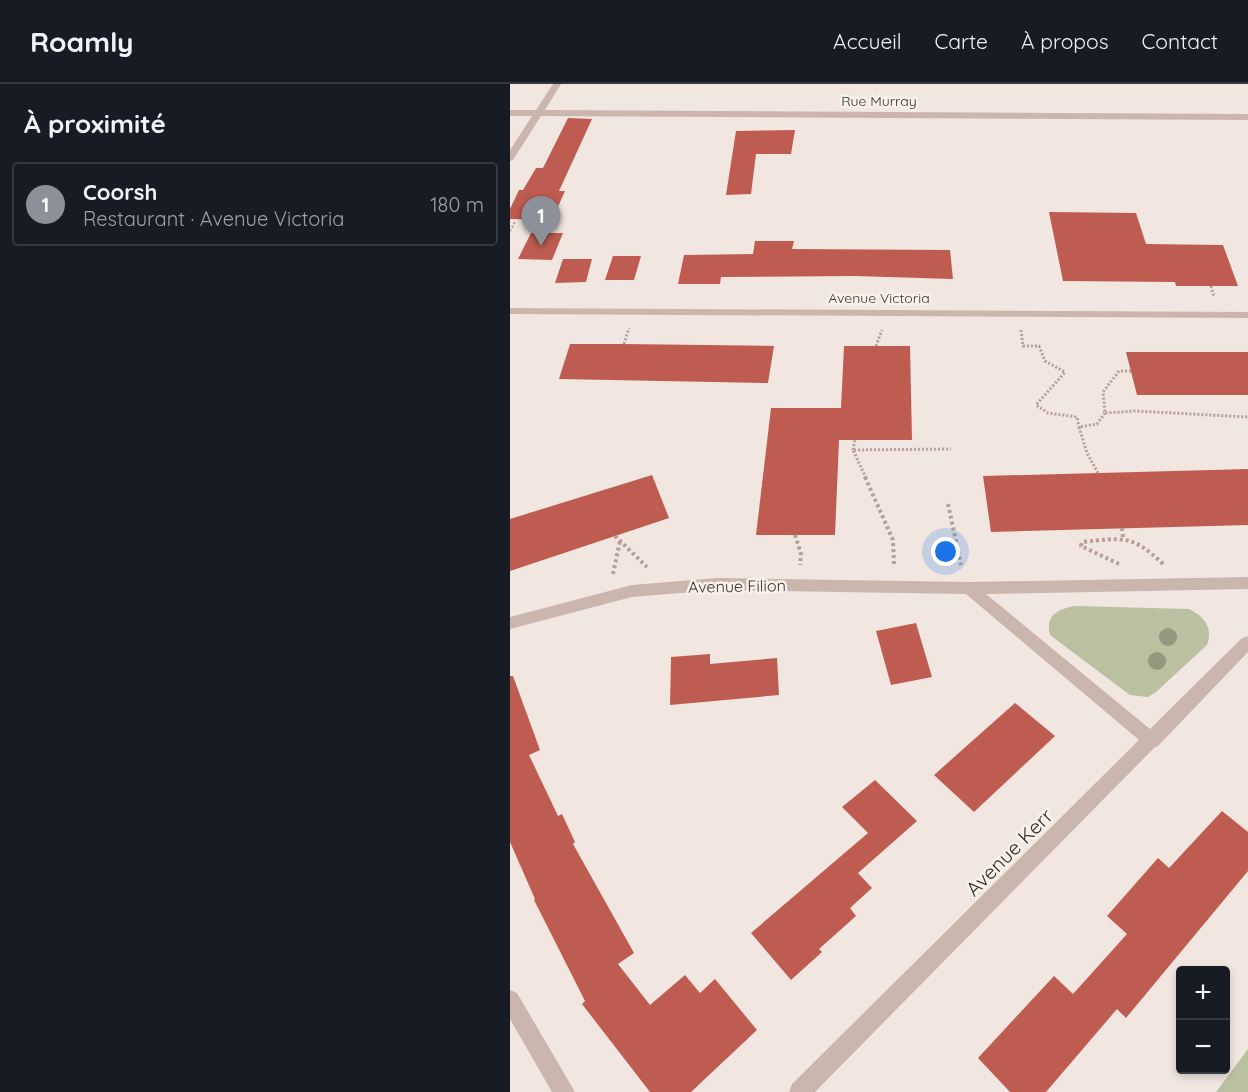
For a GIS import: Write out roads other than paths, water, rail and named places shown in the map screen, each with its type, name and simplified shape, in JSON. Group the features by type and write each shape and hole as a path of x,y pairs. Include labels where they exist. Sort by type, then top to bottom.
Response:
{"street":[{"path":"510,158 557,84"},
{"name":"Rue Murray","path":"510,113 1248,117"},
{"name":"Avenue Victoria","path":"510,311 1248,315"},
{"name":"Avenue Filion","path":"510,623 632,591 717,584 969,588 1248,583"},
{"path":"969,588 1152,741"},
{"name":"Avenue Kerr","path":"800,1092 1152,741 1248,642"},
{"path":"510,1000 564,1092"}],"place":[{"name":"Coorsh","path":"541,246"}]}
